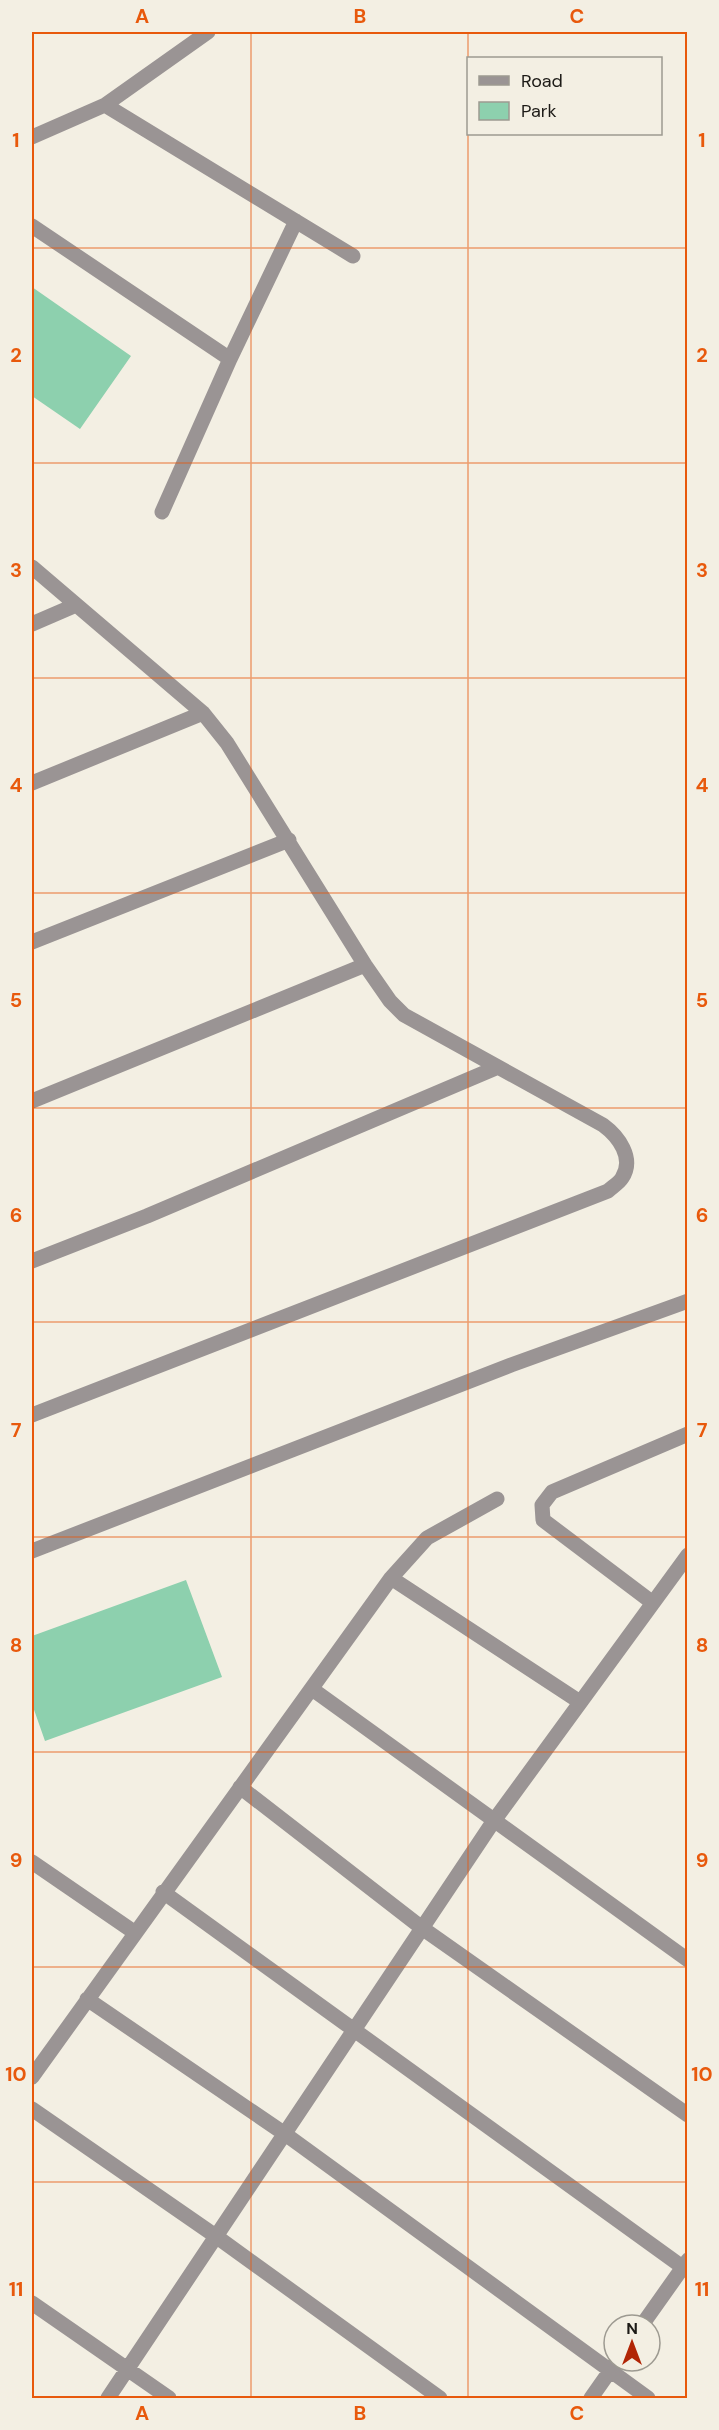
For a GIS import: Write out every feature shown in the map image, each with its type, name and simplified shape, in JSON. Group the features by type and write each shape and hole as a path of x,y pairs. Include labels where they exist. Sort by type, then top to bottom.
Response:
{"street":[{"path":"32,137 105,105 208,32"},
{"path":"105,105 354,256"},
{"path":"162,512 230,359 296,221"},
{"path":"32,226 230,359"},
{"path":"32,567 203,713 227,743 365,965 390,1000 404,1015 603,1125 616,1135 623,1146 626,1163 622,1178 608,1191 597,1196 32,1415"},
{"path":"32,624 76,605"},
{"path":"32,783 203,713"},
{"path":"32,942 289,840"},
{"path":"32,1101 365,965"},
{"path":"32,1261 147,1216 498,1067"},
{"path":"32,1551 511,1365 687,1301"},
{"path":"653,1604 543,1520 542,1505 552,1492 687,1434"},
{"path":"32,2077 134,1932 392,1578 428,1538 497,1498"},
{"path":"108,2398 493,1822 687,1555"},
{"path":"392,1578 580,1702"},
{"path":"312,1689 687,1960"},
{"path":"240,1788 422,1928 687,2115"},
{"path":"32,1862 134,1932"},
{"path":"163,1892 686,2266 651,2313"},
{"path":"87,1999 285,2134 602,2358"},
{"path":"32,2109 217,2237 440,2398"},
{"path":"32,2303 169,2398"},
{"path":"591,2398 608,2373"},
{"path":"621,2373 648,2398"}],"green space":[{"path":"32,287 131,356 80,429 32,396"},
{"path":"186,1580 222,1677 45,1741 32,1704 32,1636"}]}
